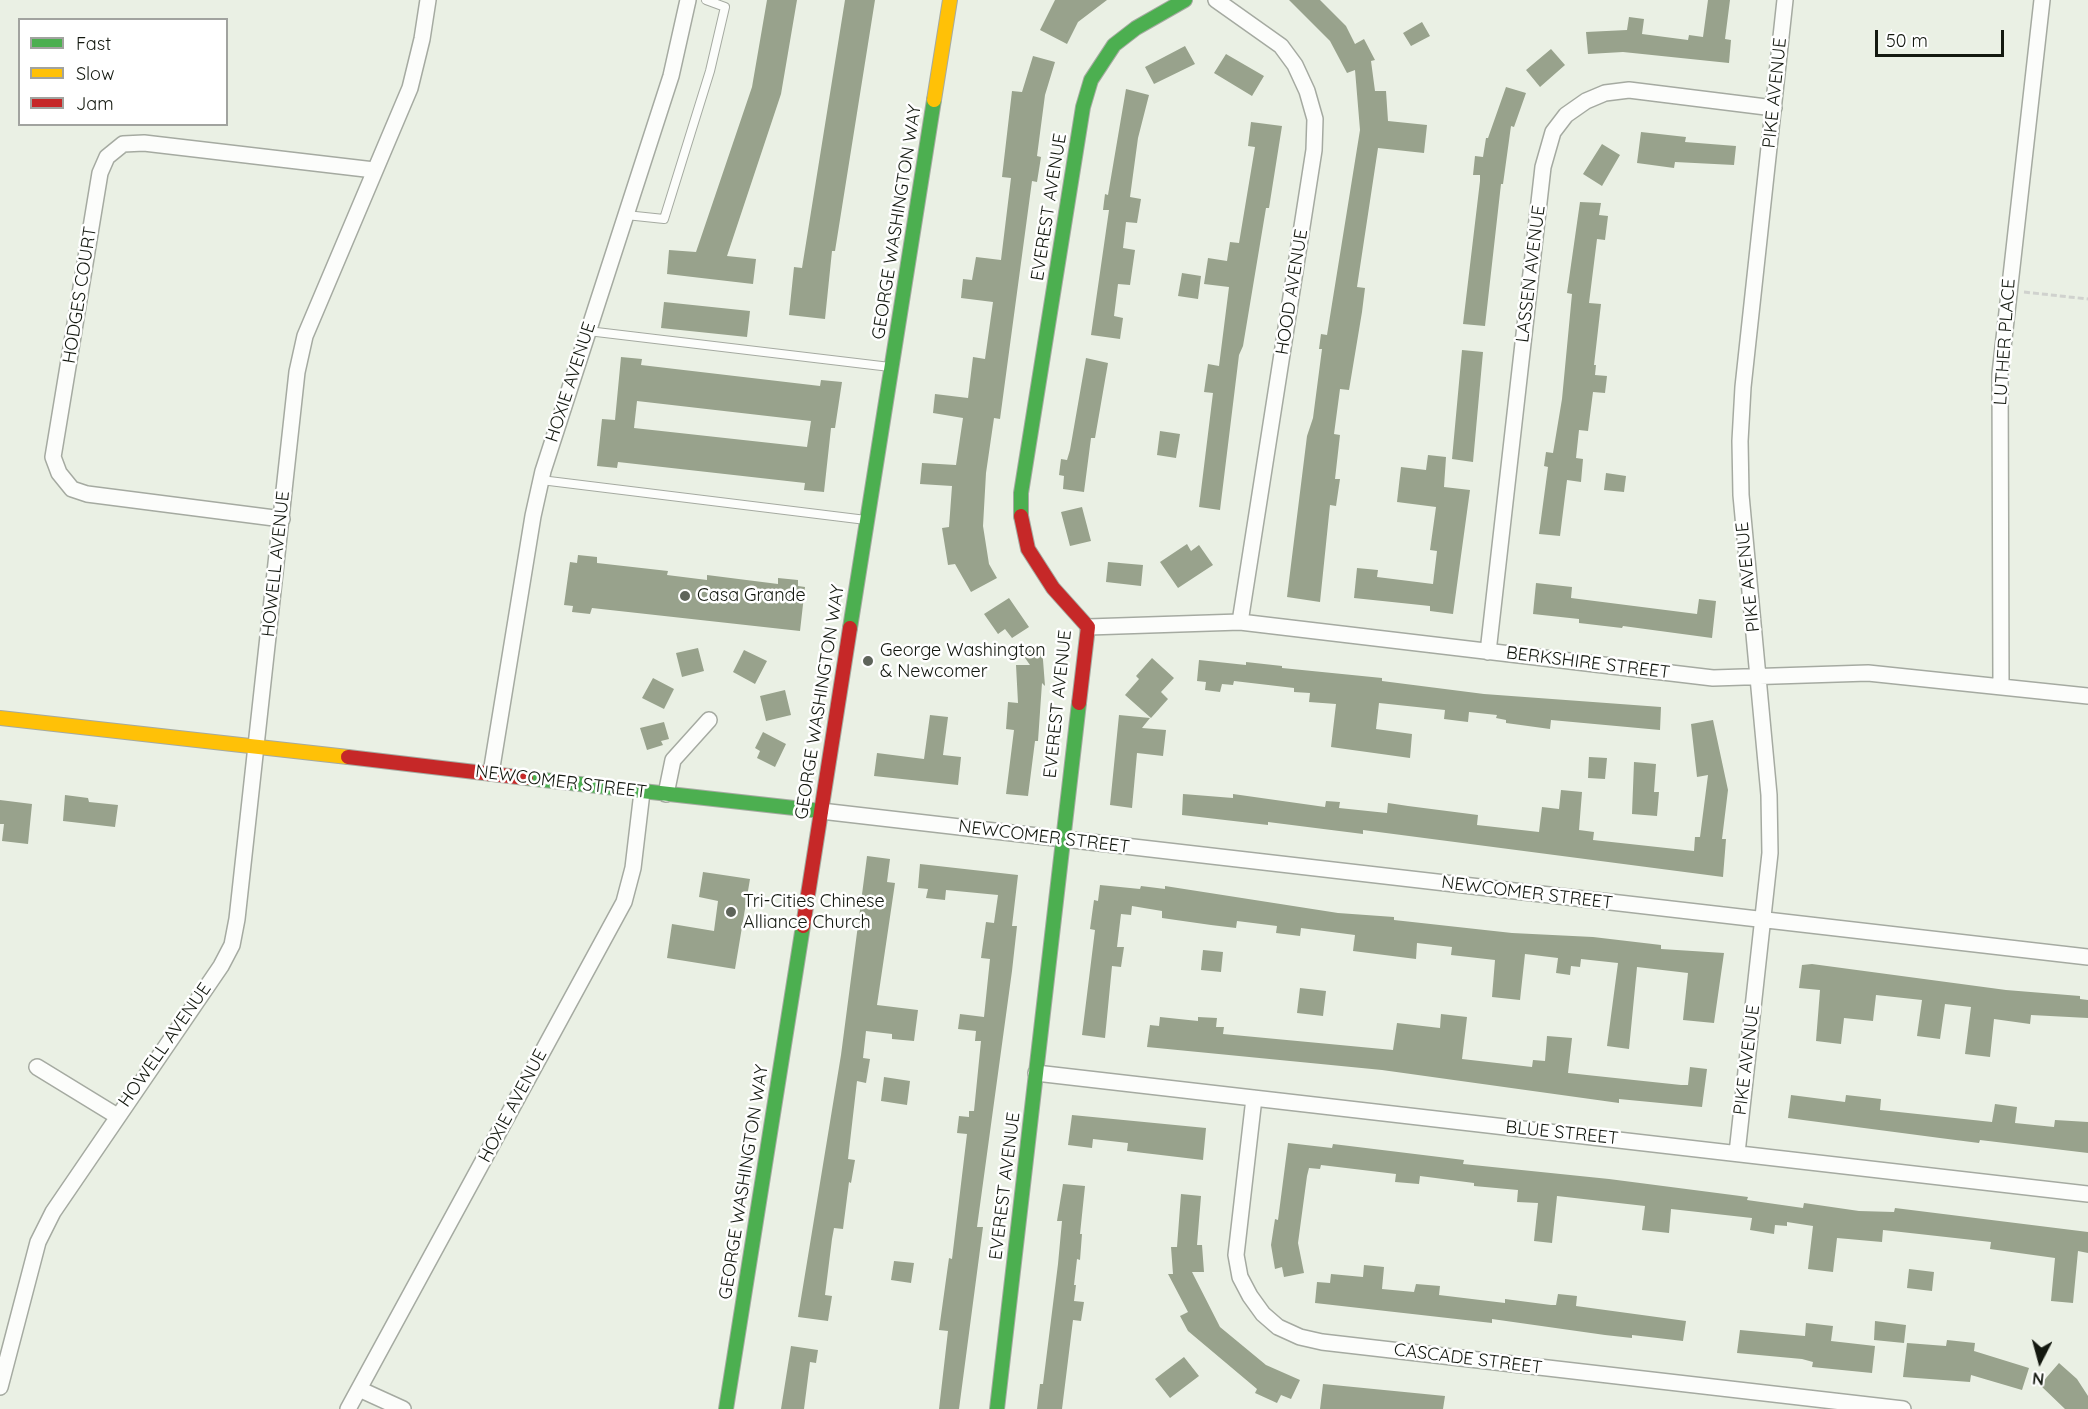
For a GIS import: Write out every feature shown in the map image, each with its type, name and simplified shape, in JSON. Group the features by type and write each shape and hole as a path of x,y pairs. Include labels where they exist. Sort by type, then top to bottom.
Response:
{"street":[{"name":"HOWELL AVENUE","path":"0,1386 38,1242 53,1212 222,966 232,945 297,372 305,336 410,88 422,39 428,0"},
{"name":"HOXIE AVENUE","path":"491,773 532,516 541,480 671,76 688,0"},
{"name":"GEORGE WASHINGTON WAY","path":"726,1409 950,0"},
{"name":"EVEREST AVENUE","path":"997,1409 1088,627 1053,588 1028,549 1021,523 1021,493 1083,107 1091,80 1114,45 1151,19 1185,0"},
{"name":"HOOD AVENUE","path":"1216,0 1281,46 1307,91 1315,119 1314,150 1240,622"},
{"name":"PIKE AVENUE","path":"1737,1153 1770,853 1769,795 1741,495 1740,441 1743,387 1785,0"},
{"name":"LUTHER PLACE","path":"2001,686 2000,374 2042,0"},
{"name":"LASSEN AVENUE","path":"1488,652 1544,167 1553,132 1566,115 1586,101 1605,93 1629,90 1774,108"},
{"name":"HODGES COURT","path":"282,519 87,494 72,489 59,473 53,457 100,173 107,157 123,144 144,143 374,170"},
{"name":"BERKSHIRE STREET","path":"1088,627 1240,622 1713,678 1868,673 2088,696"},
{"name":"NEWCOMER STREET","path":"0,718 2088,957"},
{"path":"666,794 673,760 709,720"},
{"name":"HOXIE AVENUE","path":"348,1409 624,902 633,868 642,792"},
{"name":"HOWELL AVENUE","path":"37,1067 117,1116"},
{"name":"BLUE STREET","path":"1036,1073 2088,1194"},
{"name":"CASCADE STREET","path":"1254,1098 1236,1255 1240,1277 1250,1296 1263,1314 1289,1332 1322,1342 1903,1409"},
{"path":"359,1389 403,1409"}],"lane":[{"path":"626,215 664,219 710,71 724,8 706,0"},
{"path":"588,331 892,367"},
{"path":"541,480 867,520"}],"path":[{"path":"2024,292 2088,299"}],"building":[{"path":"767,0 797,0 781,94 727,256 756,259 753,284 667,274 669,250 696,252 752,87"},
{"path":"845,0 875,0 835,251 832,251 825,319 789,315 794,267 802,268"},
{"path":"1055,0 1107,0 1078,22 1067,44 1040,30"},
{"path":"1289,0 1320,0 1346,26 1355,44 1364,39 1375,60 1371,61 1375,91 1386,91 1388,121 1427,125 1424,153 1378,148 1357,287 1365,288 1362,312 1349,390 1340,389 1334,434 1340,435 1335,479 1340,479 1336,506 1330,505 1320,602 1287,597 1307,436 1313,418 1322,349 1319,349 1321,334 1327,335 1360,130 1355,70 1347,73 1330,41"},
{"path":"1708,0 1730,0 1725,39 1731,40 1729,63 1623,52 1588,54 1586,32 1627,30 1629,17 1644,19 1642,34 1688,40 1689,35 1703,37"},
{"path":"1422,22 1430,36 1411,46 1403,33"},
{"path":"1185,46 1195,64 1154,84 1145,67"},
{"path":"1551,49 1565,65 1540,87 1526,70"},
{"path":"1226,54 1264,76 1252,96 1214,73"},
{"path":"1033,56 1055,62 1045,95 1037,156 1041,157 1037,182 1032,181 1000,419 994,418 986,473 983,526 989,564 997,578 971,592 955,564 948,565 942,528 949,527 952,486 920,484 922,463 956,465 963,418 933,413 935,394 968,398 973,357 985,359 993,302 961,298 963,279 972,280 976,257 1001,260 1011,178 1002,177 1012,91 1022,92"},
{"path":"1506,87 1526,93 1514,127 1511,126 1503,184 1501,184 1485,326 1463,324 1480,181 1480,175 1473,175 1475,156 1483,157 1486,138 1488,138"},
{"path":"1126,89 1149,95 1138,138 1130,197 1141,199 1137,223 1126,222 1123,248 1135,250 1130,285 1118,284 1114,316 1123,318 1120,339 1091,335 1109,210 1103,210 1105,194 1108,195"},
{"path":"1251,122 1282,126 1269,208 1266,208 1243,346 1239,355 1220,510 1199,507 1213,393 1204,392 1208,364 1219,366 1229,287 1204,284 1208,258 1227,261 1230,242 1239,243 1255,147 1248,146"},
{"path":"1641,132 1686,137 1685,142 1736,146 1734,165 1675,162 1674,168 1637,163"},
{"path":"1602,144 1620,155 1602,186 1583,174"},
{"path":"1580,202 1601,203 1599,215 1608,216 1605,240 1597,239 1589,303 1601,304 1594,365 1596,365 1595,375 1607,376 1605,393 1593,392 1588,431 1579,430 1576,458 1583,459 1581,482 1567,480 1560,536 1539,534 1548,467 1544,466 1546,452 1553,453 1562,399 1572,294 1567,293"},
{"path":"1182,273 1201,276 1198,299 1178,296"},
{"path":"664,302 750,311 747,337 661,328"},
{"path":"1462,350 1483,352 1473,462 1452,459"},
{"path":"621,357 642,359 641,365 820,386 821,380 842,382 835,428 831,428 824,492 804,490 805,483 618,462 617,468 597,466 602,419 615,420","holes":["637,401 811,421 807,447 634,428"]},
{"path":"1086,358 1108,363 1095,438 1091,438 1084,492 1063,489 1064,476 1059,475 1061,459 1067,460 1070,450"},
{"path":"1160,431 1180,434 1176,458 1157,455"},
{"path":"1428,455 1446,457 1444,487 1470,490 1453,614 1430,611 1430,606 1354,598 1357,568 1378,570 1377,577 1433,584 1437,551 1430,550 1436,507 1397,502 1401,467 1426,470"},
{"path":"1606,473 1626,476 1624,492 1604,490"},
{"path":"1082,507 1091,541 1070,546 1061,512"},
{"path":"1187,544 1191,551 1199,545 1213,565 1178,588 1160,562"},
{"name":"Casa Grande","path":"578,555 597,557 597,563 668,571 667,575 707,580 707,575 778,584 778,578 798,580 798,586 805,587 800,631 592,608 590,614 572,612 573,606 564,605 570,562 577,563"},
{"path":"1108,562 1143,565 1141,586 1106,582"},
{"path":"1536,583 1572,587 1571,598 1697,614 1699,599 1716,601 1712,638 1623,626 1622,628 1579,623 1579,619 1533,614"},
{"path":"1009,598 1029,627 1012,638 1005,629 998,634 984,614"},
{"path":"1042,647 1045,686 1042,683 1038,741 1035,741 1028,796 1006,794 1014,730 1006,729 1008,702 1018,703 1016,665 1030,665 1018,648"},
{"path":"698,648 704,671 682,677 676,653"},
{"path":"744,650 767,661 755,684 733,672"},
{"path":"1152,658 1174,678 1161,692 1168,699 1151,718 1125,695 1139,679 1136,676"},
{"path":"1199,660 1282,666 1282,668 1382,678 1382,681 1484,694 1661,707 1660,730 1551,720 1550,729 1506,723 1506,720 1496,718 1497,715 1469,712 1468,722 1444,719 1445,710 1379,703 1376,729 1412,734 1410,758 1331,747 1336,704 1309,702 1310,693 1294,692 1294,688 1234,681 1233,685 1222,684 1220,692 1205,690 1206,682 1197,681"},
{"path":"653,678 674,689 664,709 642,698"},
{"path":"785,690 791,715 766,721 760,696"},
{"path":"930,715 948,717 943,755 961,757 958,785 874,776 877,753 924,759"},
{"path":"1119,715 1150,718 1142,728 1166,730 1163,756 1137,753 1132,808 1110,805"},
{"path":"1713,720 1728,790 1722,839 1726,839 1723,877 1363,830 1363,834 1268,822 1268,825 1182,815 1183,794 1233,798 1233,794 1325,807 1326,801 1340,802 1339,808 1387,813 1388,803 1478,815 1477,825 1539,832 1542,807 1559,809 1561,790 1582,792 1579,830 1594,832 1593,840 1694,851 1695,837 1700,837 1708,775 1697,777 1691,724"},
{"path":"664,722 669,739 661,741 663,745 647,750 640,728"},
{"path":"763,732 786,744 775,767 757,758 760,751 755,748"},
{"path":"1589,757 1607,758 1605,779 1588,778"},
{"path":"1634,762 1656,764 1654,792 1659,792 1657,816 1632,814"},
{"path":"65,795 88,798 89,802 118,805 115,827 63,821"},
{"path":"0,800 32,804 28,844 2,841 4,824 0,824"},
{"path":"867,856 890,859 887,882 895,883 877,1005 918,1010 914,1041 892,1039 892,1034 866,1031 863,1058 870,1059 866,1083 857,1081 848,1159 855,1160 851,1183 849,1182 843,1229 834,1228 832,1239 825,1295 832,1296 828,1321 798,1317 841,1055"},
{"path":"920,864 1018,875 1012,926 1017,926 977,1227 983,1227 959,1409 939,1409 948,1331 939,1330 949,1258 952,1259 967,1134 957,1133 959,1116 969,1117 969,1111 974,1111 981,1041 975,1041 976,1031 958,1029 960,1014 984,1017 990,959 981,958 986,922 994,923 998,895 946,890 945,900 926,898 928,889 918,888"},
{"name":"Tri-Cities Chinese Alliance Church","path":"703,872 750,879 735,969 667,958 672,924 714,931 718,901 699,897"},
{"path":"1100,885 1140,889 1141,886 1165,889 1165,886 1338,913 1394,917 1394,920 1512,933 1593,937 1661,945 1661,949 1724,953 1714,1023 1683,1020 1688,973 1637,967 1629,1049 1607,1046 1618,963 1581,959 1580,967 1571,966 1570,975 1556,973 1558,958 1525,954 1520,1000 1492,997 1495,960 1451,955 1452,947 1417,943 1416,959 1353,951 1355,935 1301,928 1300,936 1276,933 1277,926 1237,921 1236,928 1211,925 1162,918 1162,911 1132,906 1131,915 1121,914 1117,947 1124,947 1121,967 1112,966 1105,1038 1082,1035 1095,930 1090,929 1094,900 1098,901"},
{"path":"1203,950 1223,952 1221,972 1201,970"},
{"path":"1812,964 2006,990 2080,996 2080,999 2088,1000 2088,1018 2031,1015 2030,1024 1994,1019 1990,1057 1965,1054 1971,1007 1945,1004 1940,1039 1917,1036 1922,1000 1876,995 1873,1021 1844,1018 1841,1044 1816,1041 1820,990 1799,988 1802,965"},
{"path":"1300,988 1326,991 1323,1016 1297,1013"},
{"path":"1441,1014 1467,1017 1462,1059 1532,1067 1533,1060 1545,1061 1547,1036 1572,1038 1568,1073 1688,1085 1690,1067 1707,1069 1702,1107 1619,1099 1619,1103 1382,1070 1147,1047 1150,1025 1159,1026 1160,1017 1198,1021 1198,1017 1217,1018 1216,1027 1224,1027 1223,1034 1393,1050 1397,1023 1440,1028"},
{"path":"884,1077 910,1081 907,1105 881,1101"},
{"path":"1791,1095 1845,1102 1846,1095 1881,1099 1880,1110 1992,1122 1995,1104 2017,1107 2015,1123 2054,1127 2055,1120 2088,1122 2088,1153 1980,1140 1979,1143 1788,1118"},
{"path":"1072,1115 1206,1128 1203,1160 1127,1151 1128,1143 1093,1139 1092,1148 1068,1145"},
{"path":"1288,1143 1332,1148 1333,1144 1464,1160 1463,1164 1609,1179 1748,1197 1747,1200 1803,1208 1804,1203 1859,1211 1894,1212 1895,1208 2088,1232 2088,1253 2078,1251 2073,1303 2051,1301 2055,1258 1990,1249 1991,1242 1883,1230 1882,1242 1837,1238 1833,1272 1808,1269 1813,1226 1787,1222 1787,1226 1775,1225 1774,1234 1750,1230 1752,1218 1671,1209 1669,1233 1642,1230 1645,1206 1557,1196 1552,1243 1534,1241 1538,1203 1517,1202 1518,1190 1474,1186 1474,1183 1420,1176 1419,1184 1395,1182 1396,1174 1321,1165 1320,1169 1309,1168 1307,1176 1298,1243 1304,1273 1284,1277 1282,1267 1275,1269 1271,1245 1275,1219 1278,1220"},
{"path":"1063,1184 1085,1186 1080,1260 1077,1259 1074,1285 1076,1285 1074,1301 1084,1302 1081,1321 1073,1320 1062,1409 1037,1409 1040,1384 1043,1384 1058,1264 1062,1221 1057,1221"},
{"path":"1181,1194 1201,1196 1197,1245 1202,1245 1204,1272 1192,1272 1220,1327 1266,1365 1300,1380 1291,1399 1281,1395 1277,1403 1255,1393 1257,1389 1188,1331 1180,1316 1188,1312 1168,1274 1173,1274 1171,1247 1177,1247"},
{"path":"894,1261 914,1263 911,1283 891,1280"},
{"path":"1364,1265 1384,1267 1382,1289 1414,1292 1416,1284 1440,1286 1439,1295 1505,1303 1505,1299 1551,1305 1556,1305 1558,1294 1577,1296 1576,1306 1686,1321 1683,1341 1632,1335 1632,1338 1605,1335 1492,1319 1492,1323 1315,1303 1317,1282 1330,1283 1331,1274 1363,1277"},
{"path":"1909,1269 1934,1272 1932,1291 1907,1288"},
{"path":"1875,1321 1906,1325 1904,1343 1874,1340"},
{"path":"1806,1323 1833,1326 1831,1341 1875,1346 1872,1373 1812,1367 1813,1362 1802,1359 1737,1353 1740,1330 1805,1336"},
{"path":"1947,1340 1975,1343 1974,1351 2029,1368 2022,1390 1971,1375 1970,1382 1903,1377 1907,1343 1946,1346"},
{"path":"791,1346 818,1350 816,1363 810,1362 804,1409 781,1409"},
{"path":"1184,1357 1199,1376 1170,1398 1155,1379"},
{"path":"2059,1363 2077,1379 2088,1396 2088,1409 2065,1409 2040,1385"},
{"path":"1323,1384 1445,1396 1443,1409 1320,1409"}],"traffic: fast":[{"path":"1021,516 1021,493 1083,107 1091,80 1114,45 1136,28 1185,0"},
{"path":"850,628 934,100"},
{"path":"997,1409 1079,703"},
{"path":"526,778 821,811"},
{"path":"726,1409 803,926"}],"traffic: slow":[{"path":"934,100 950,0"},
{"path":"0,718 348,757"}],"traffic: jam":[{"path":"1021,516 1028,549 1053,588 1088,627 1079,703"},
{"path":"803,926 850,628"},
{"path":"348,757 526,778"}],"place":[{"name":"Casa Grande","path":"685,596"},
{"name":"George Washington & Newcomer","path":"868,661"},
{"name":"Tri-Cities Chinese Alliance Church","path":"731,912"}]}
